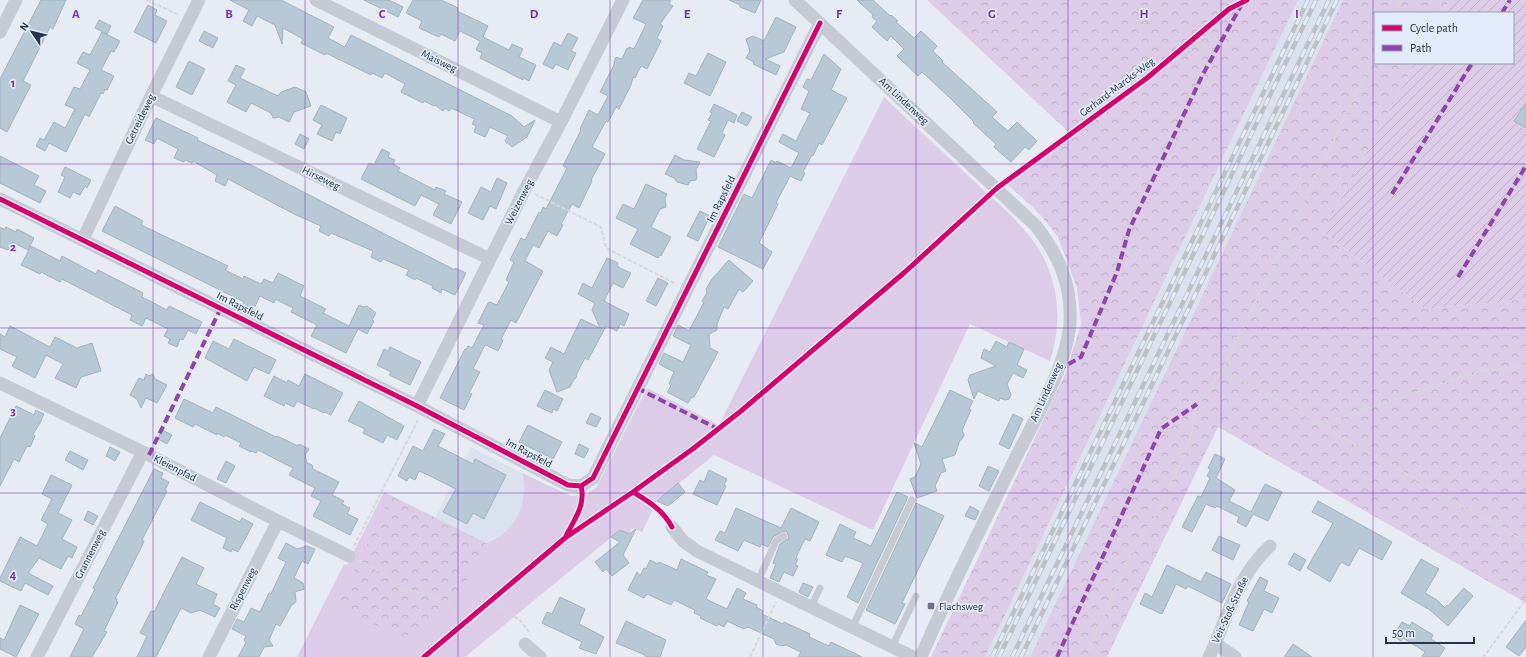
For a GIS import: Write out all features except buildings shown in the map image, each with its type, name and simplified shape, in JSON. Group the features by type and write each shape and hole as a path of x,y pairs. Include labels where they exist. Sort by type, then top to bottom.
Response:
{"street":[{"path":"0,32 16,0"},
{"name":"Getreideweg","path":"82,239 199,0"},
{"name":"Maisweg","path":"316,0 561,122"},
{"name":"Weizenweg","path":"420,407 490,259 623,0"},
{"name":"Am Lindenweg","path":"795,0 1036,226 1050,244 1058,259 1068,286 1070,324 1058,370 941,609 921,657"},
{"name":"Im Rapsfeld","path":"0,198 420,407 568,485 581,486 593,478 820,23"},
{"name":"Hirseweg","path":"151,96 490,259"},
{"name":"Kleienpfad","path":"2,388 143,452 349,556"},
{"name":"Grannenweg","path":"37,657 143,452"},
{"name":"Rispenweg","path":"209,657 278,521"},
{"path":"672,527 683,541 697,551 913,657"},
{"name":"Veit-Stoß-Straße","path":"1209,657 1242,580 1260,555 1270,546"},
{"path":"1216,642 1235,657"},
{"path":"525,644 540,657"}],"lane":[{"path":"852,628 912,500"},
{"path":"758,581 776,542 784,536"},
{"path":"811,607 820,588"},
{"path":"892,647 916,596"}],"path":[{"path":"147,0 189,20"},
{"path":"1395,12 1401,0"},
{"path":"1086,657 1127,562 1165,499 1191,436 1197,404 1223,369 1374,56"},
{"path":"525,189 601,227 606,248 687,289"},
{"path":"1319,425 1480,371 1526,366"},
{"path":"1223,369 1526,542"},
{"path":"420,407 349,556 375,568 406,591 416,591 439,599 468,621"},
{"path":"581,486 609,508"},
{"path":"633,492 658,508 667,518 672,527"},
{"path":"750,657 780,592"},
{"path":"1482,657 1526,599"},
{"path":"489,601 519,620 529,633 525,644"}],"shaded area":[{"path":"1298,0 1343,0 1030,657 985,657"},
{"path":"471,447 522,473 524,481 524,497 522,507 515,522 504,534 486,543 435,518"}],"green space":[{"path":"927,0 1298,0 985,657 931,657 1066,372 1081,324 1077,288 1058,237 1037,211 1007,184 1073,136"},
{"path":"1343,0 1450,0 1443,12 1374,12 1374,64 1414,64 1323,232 1425,309 1526,299 1526,603 1218,427 1107,657 1030,657"},
{"path":"1450,0 1526,0 1526,299 1425,309 1323,232 1414,64 1514,64 1514,12 1443,12"},
{"path":"884,97 1008,212 1032,238 1042,254 1054,288 1057,306 1057,324 1055,343 1050,361 970,324 873,530 714,455 657,501 642,532 632,528 629,534 620,530 465,657 297,657 344,564 347,565 384,492 486,543 505,532 513,524 518,515 524,495 522,473 571,496 586,495 596,488 647,388 719,425"},
{"path":"391,496 486,543 462,591 403,639 337,606"}],"railway":[{"path":"992,657 1308,0"},
{"path":"999,657 1316,0"},
{"path":"1012,657 1329,0"},
{"path":"1021,657 1337,0"}],"marked path":[{"path":"1503,12 1510,0"},
{"path":"1058,370 1081,357 1117,272 1129,230 1203,74 1242,4"},
{"path":"1392,194 1471,64"},
{"path":"1458,277 1526,166"},
{"path":"149,455 221,308"},
{"path":"637,388 718,429"},
{"path":"1057,657 1161,429 1197,404"}],"cycle path":[{"name":"Gerhard-Marcks-Weg","path":"424,657 565,538 694,448 741,411 905,272 997,188 1147,78 1229,9 1247,0"},
{"path":"0,199 417,406 568,485 581,486 593,478 820,23"},
{"path":"566,536 581,506 581,486"},
{"path":"633,492 660,511 672,527"}],"place":[{"name":"Flachsweg","path":"931,606"}]}
